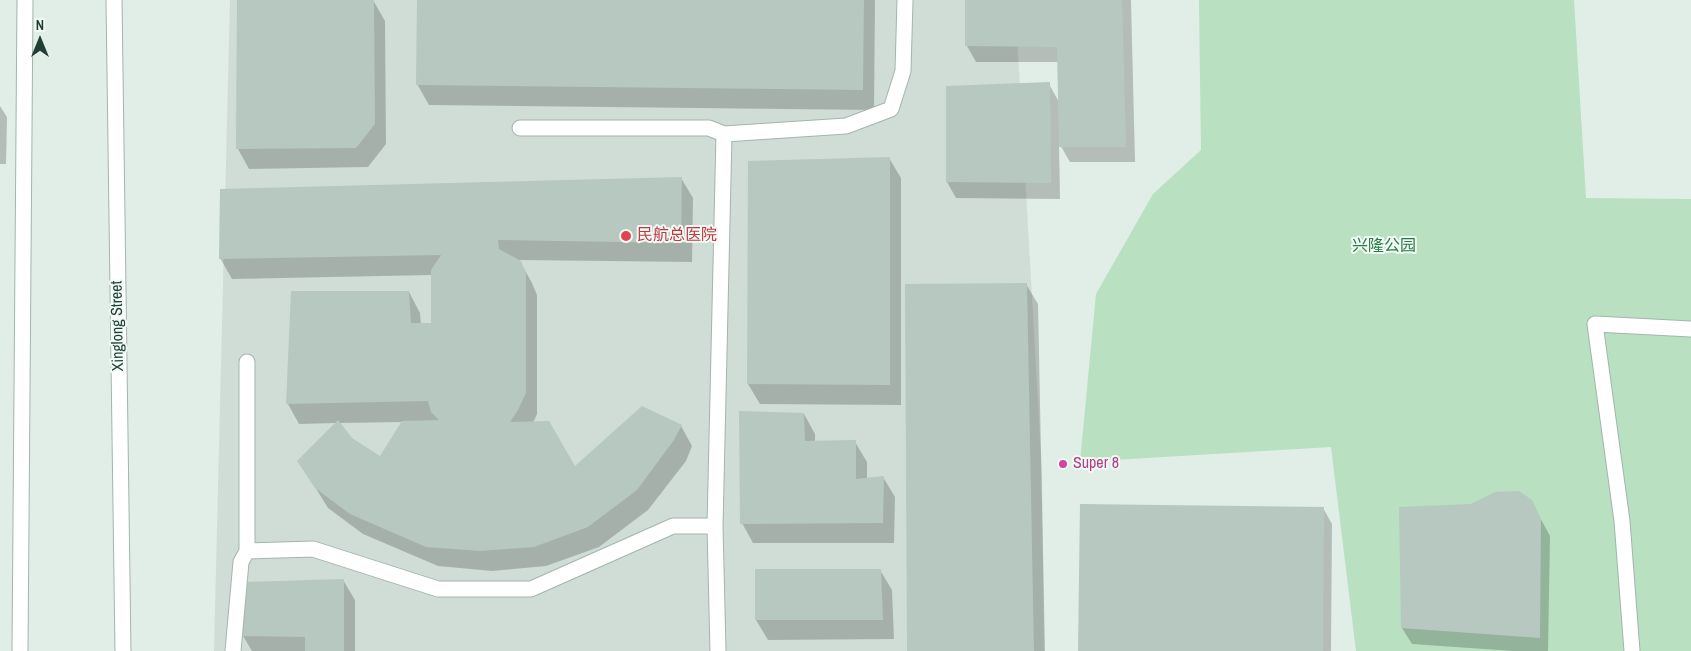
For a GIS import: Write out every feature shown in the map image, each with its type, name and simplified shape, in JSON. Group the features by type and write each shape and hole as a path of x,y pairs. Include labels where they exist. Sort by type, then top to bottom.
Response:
{"street":[{"path":"20,651 26,0"},
{"name":"Xinglong Street","path":"114,0 123,651"},
{"path":"520,128 709,128 724,134 846,126 891,109 902,71 905,0"},
{"path":"718,651 715,526 724,134"},
{"path":"1632,651 1622,521 1595,324 1691,329"},
{"path":"233,651 241,562 247,551 247,362"},
{"path":"247,551 313,549 438,589 531,589 673,526 715,526"}],"shaded area":[{"name":"民航总医院","path":"230,0 1015,0 1042,472 1044,651 214,651"}],"green space":[{"name":"兴隆公园","path":"1199,0 1574,0 1586,198 1691,199 1691,651 1356,651 1331,447 1080,462 1096,294 1153,194 1201,150"}],"building":[{"path":"237,0 374,0 375,124 356,148 236,149"},
{"path":"417,0 864,0 863,90 416,85"},
{"path":"965,0 1122,0 1126,147 1059,147 1057,47 965,46"},
{"path":"1050,82 1051,183 946,182 946,86"},
{"path":"890,157 890,385 747,384 748,161"},
{"path":"682,177 681,243 498,240 499,249 521,261 526,274 526,393 510,422 549,421 575,466 642,406 682,425 674,440 637,490 588,527 534,547 480,551 426,547 350,514 315,488 297,461 338,420 352,438 380,456 402,421 439,420 431,412 428,401 286,404 291,291 409,291 411,323 431,323 431,270 441,255 219,259 220,189"},
{"path":"1027,283 1034,651 907,651 905,284"},
{"path":"739,411 804,413 805,441 856,440 856,479 884,476 883,523 740,524"},
{"path":"1519,491 1532,500 1541,519 1540,638 1401,628 1399,507 1471,504 1495,492"},
{"path":"1080,504 1324,507 1323,651 1078,651"},
{"path":"755,569 881,569 883,620 755,620"},
{"path":"344,579 344,651 305,651 305,637 241,636 244,582"}],"place":[{"name":"民航总医院","path":"626,236"},
{"name":"Super 8","path":"1063,464"}]}
